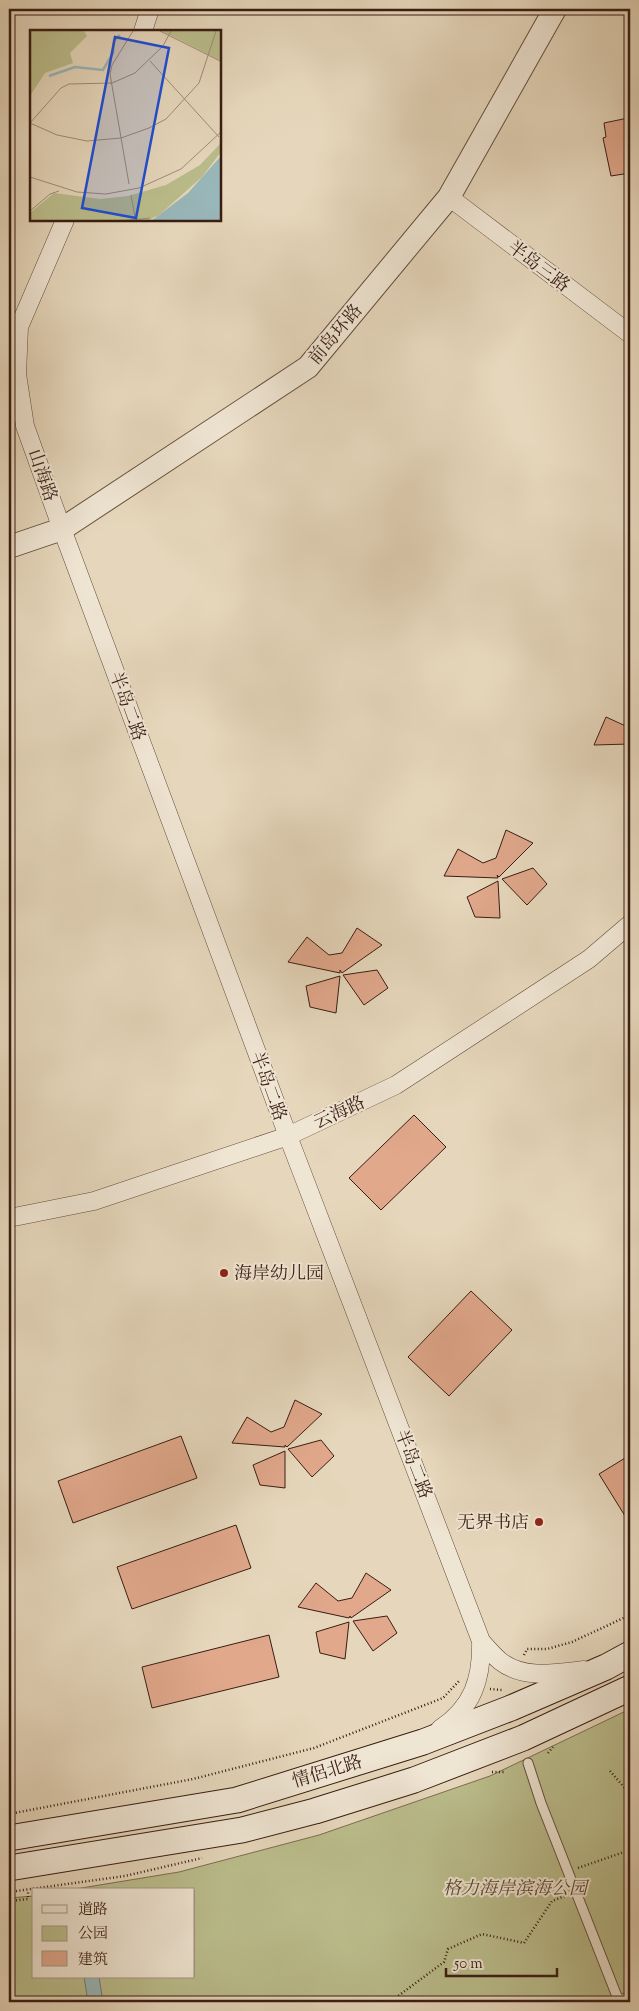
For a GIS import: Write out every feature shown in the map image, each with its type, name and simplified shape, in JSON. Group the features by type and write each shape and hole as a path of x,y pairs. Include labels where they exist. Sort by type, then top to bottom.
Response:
{"main road":[{"name":"情侶北路","path":"9,1838 237,1800 423,1742 511,1708 606,1667 630,1654"},
{"name":"情侶北路","path":"9,1868 242,1830 315,1811 414,1780 523,1738 630,1688"}],"street":[{"path":"143,30 150,9"},
{"name":"前岛环路","path":"9,547 62,529 308,367 448,197 555,9"},
{"name":"半岛三路","path":"448,197 630,334"},
{"name":"山海路","path":"62,529 25,426 17,374 19,327 65,221"},
{"name":"半岛二路","path":"62,529 288,1136 481,1641"},
{"name":"云海路","path":"9,1218 94,1201 288,1136 396,1085 589,959 630,924"},
{"path":"481,1641 501,1662 518,1670 534,1674 606,1667"},
{"path":"423,1742 449,1724 466,1707 482,1664 481,1641"}],"lane":[{"path":"528,1763 541,1804 568,1871 614,2001 630,1996"}],"path":[{"path":"9,1814 193,1779 314,1748 443,1698 459,1681 475,1686 503,1690 514,1680 527,1649 547,1649 572,1642 630,1615"},
{"path":"610,1771 630,1794"},
{"path":"568,1871 630,1850"},
{"path":"9,1901 28,1899 28,1890"},
{"path":"390,2002 444,1962 448,1949 482,1934 524,1944 552,1901 575,1891"}],"green space":[{"name":"格力海岸滨海公园","path":"630,1709 630,2002 9,2002 9,1898 32,1896 32,1978 195,1978 195,1888 81,1888 179,1872 319,1835 490,1776"}],"water":[{"path":"84,1978 99,1978 103,2002 88,2002"}],"building":[{"path":"628,118 630,173 611,176 603,138 606,137 604,123"},
{"path":"606,717 630,728 630,744 594,745"},
{"path":"506,830 533,843 499,877 497,875 498,878 444,876 458,849 483,863 496,858"},
{"path":"533,868 547,884 527,905 502,879"},
{"path":"498,881 500,918 475,917 467,897"},
{"path":"357,928 382,945 342,973 340,970 340,973 288,962 307,937 329,955 342,953"},
{"path":"377,970 388,988 364,1005 343,975"},
{"path":"340,976 336,1013 310,1007 306,986"},
{"path":"414,1115 446,1147 381,1210 349,1178"},
{"path":"471,1291 512,1330 449,1396 408,1357"},
{"path":"295,1400 322,1414 287,1447 285,1445 285,1447 232,1443 247,1417 271,1432 284,1427"},
{"path":"181,1436 197,1478 73,1523 58,1481"},
{"path":"321,1440 334,1456 312,1477 288,1449"},
{"path":"285,1451 285,1488 260,1485 253,1465"},
{"path":"630,1455 630,1524 599,1474"},
{"path":"236,1525 251,1568 132,1609 117,1567"},
{"path":"366,1573 391,1590 351,1618 350,1616 349,1618 298,1607 316,1583 338,1601 352,1598"},
{"path":"387,1616 397,1633 373,1651 353,1621"},
{"path":"349,1622 345,1659 320,1653 316,1632"},
{"path":"269,1635 279,1677 152,1708 142,1667"}],"place":[{"name":"海岸幼儿园","path":"224,1273"},
{"name":"无界书店","path":"539,1522"}]}
